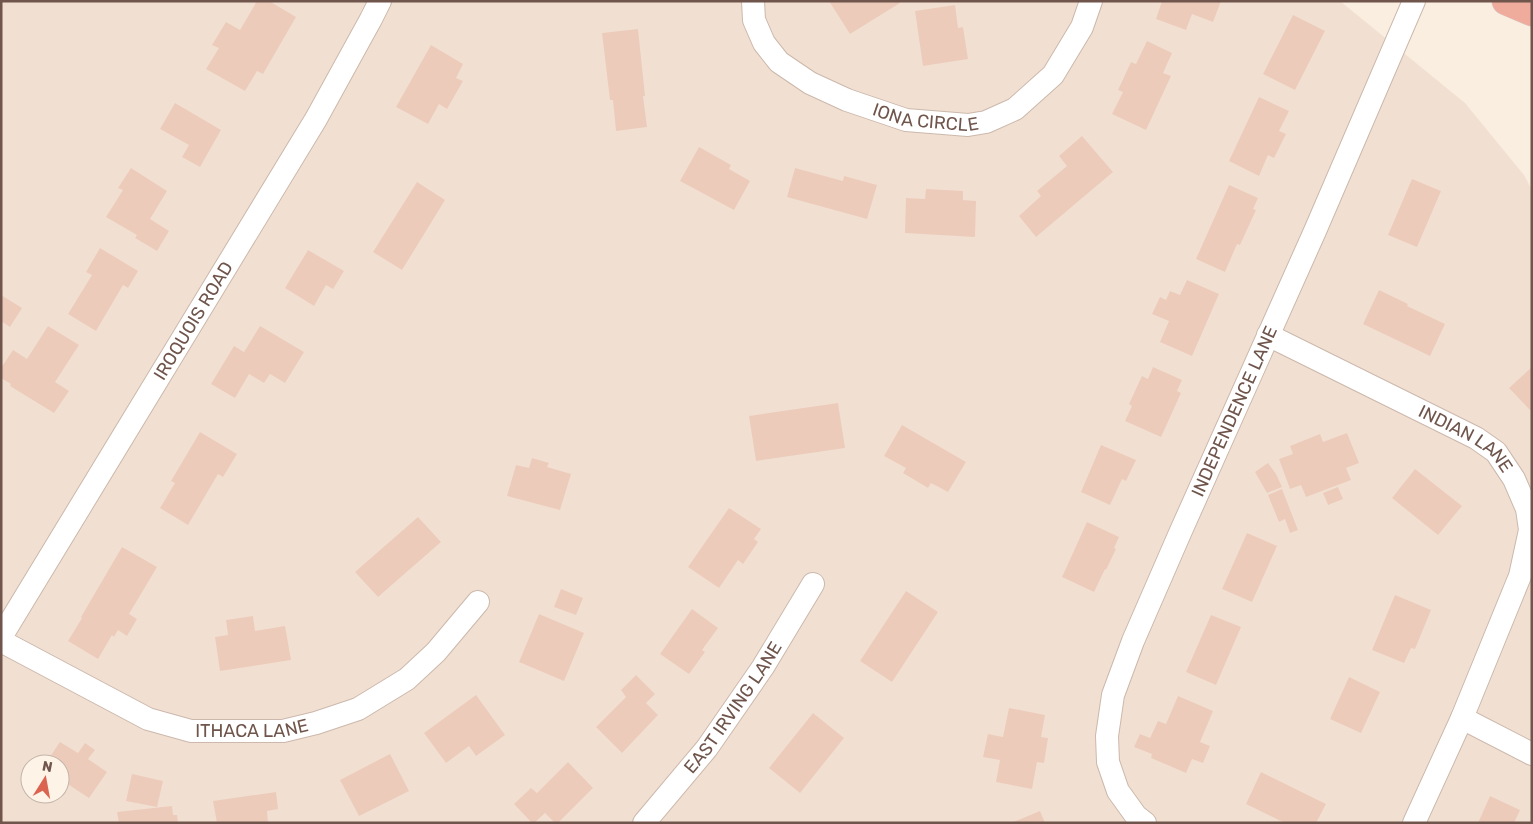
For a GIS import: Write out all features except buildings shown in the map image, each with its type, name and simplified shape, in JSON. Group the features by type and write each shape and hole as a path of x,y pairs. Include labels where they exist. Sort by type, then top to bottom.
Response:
{"highway":[{"path":"1506,1 1532,12"}],"street":[{"name":"IROQUOIS ROAD","path":"1,639 316,119 380,1"},
{"name":"IONA CIRCLE","path":"753,1 754,20 764,43 779,62 810,83 847,100 906,120 968,125 986,122 1015,109 1053,75 1082,27 1091,1"},
{"name":"INDEPENDENCE LANE","path":"1145,823 1136,816 1118,791 1108,762 1107,736 1113,695 1133,641 1166,563 1315,231 1414,1"},
{"name":"INDIAN LANE","path":"1268,335 1476,438 1496,452 1514,479 1527,509 1530,530 1522,567 1516,584 1462,718 1414,823"},
{"name":"EAST IRVING LANE","path":"644,823 706,748 763,667 813,584"},
{"name":"ITHACA LANE","path":"1,639 155,721 191,732 283,731 316,723 358,709 407,679 436,652 478,602"},
{"path":"1462,718 1532,754"}],"shaded area":[{"path":"1,1 1340,1 1465,103 1524,175 1532,190 1532,823 1,823"}]}
